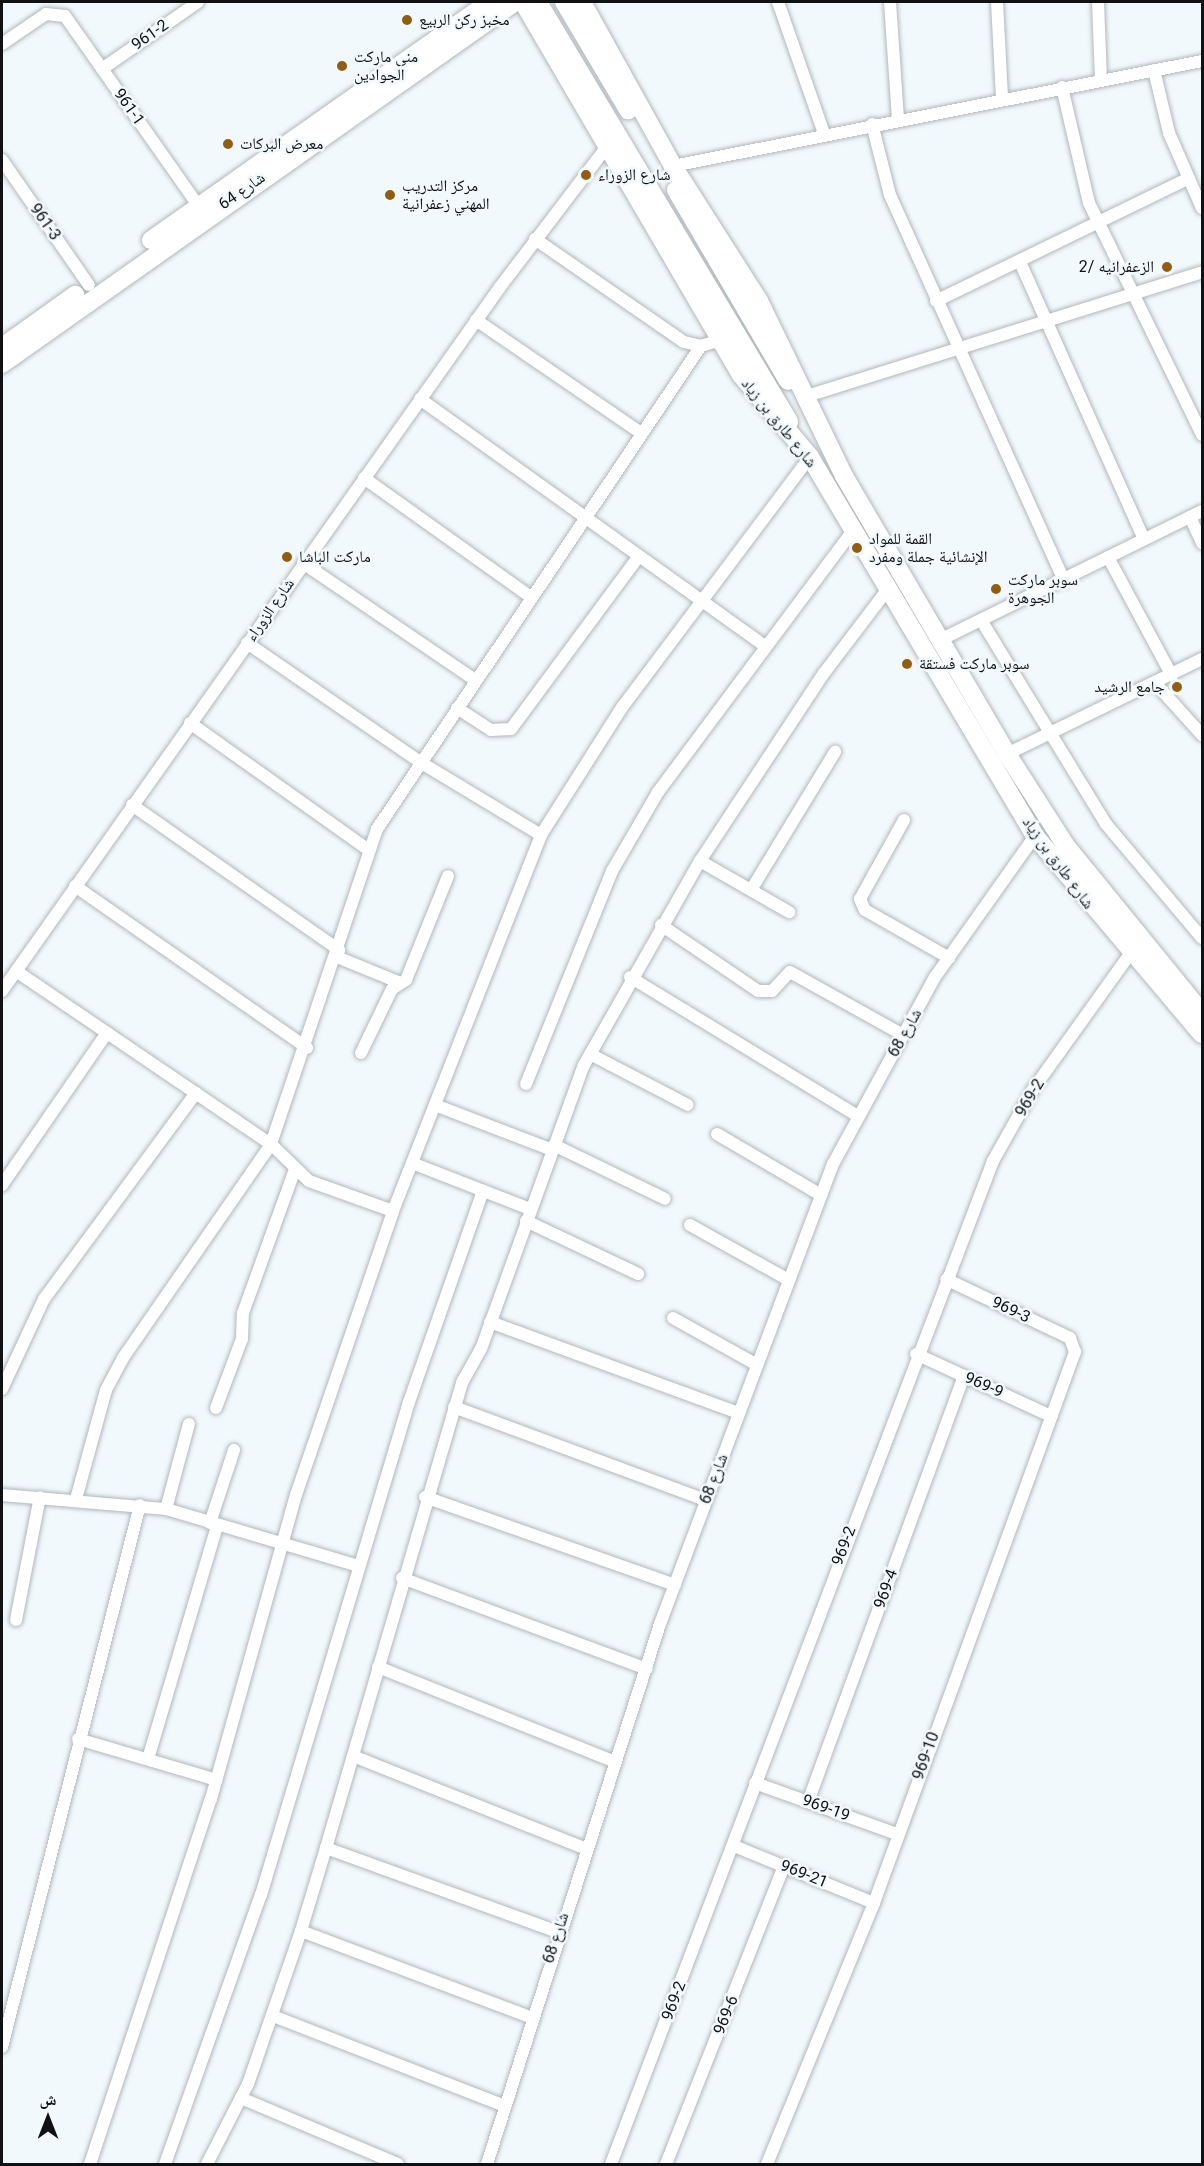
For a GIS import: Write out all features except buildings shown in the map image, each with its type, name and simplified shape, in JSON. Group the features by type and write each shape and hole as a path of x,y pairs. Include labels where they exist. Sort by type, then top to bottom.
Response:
{"main road":[{"name":"شارع 64","path":"2,347 490,2"},
{"name":"شارع 64","path":"2,364 515,2"},
{"name":"شارع طارق بن زياد","path":"523,2 721,340 764,406 810,457 1035,836 1130,954 1203,1034"},
{"path":"538,2 810,457"},
{"name":"شارع طارق بن زياد","path":"573,6 759,301 844,476 942,639 1006,754 1073,855 1203,1013"},
{"path":"573,6 844,476"}],"street":[{"name":"961-2","path":"102,69 198,2"},
{"path":"778,2 824,133"},
{"path":"890,2 898,119"},
{"path":"997,2 1002,99"},
{"path":"1098,2 1101,80"},
{"name":"961-1","path":"2,44 56,12 65,16 199,207"},
{"path":"674,166 824,133 1203,61"},
{"path":"1154,70 1169,133 1203,208"},
{"path":"1062,87 1077,166 1101,223 1203,435"},
{"path":"872,124 890,195 1063,579"},
{"name":"شارع الزوراء","path":"2,991 476,320 608,145"},
{"name":"961-3","path":"2,160 89,285"},
{"path":"936,301 1101,223 1189,178"},
{"path":"535,239 684,342 701,346 721,340"},
{"path":"1020,262 1050,324 1144,539"},
{"path":"807,396 958,349 1050,324 1203,273"},
{"path":"476,320 641,433"},
{"path":"76,1499 106,1390 123,1358 271,1144 307,1048 369,850 420,762 701,346"},
{"path":"420,399 765,646"},
{"path":"90,2164 216,1780 282,1544 393,1211 541,835 623,706 810,457"},
{"path":"364,478 531,597"},
{"path":"942,639 1203,511"},
{"path":"1190,517 1203,543"},
{"path":"526,1083 612,871 658,792 853,530"},
{"path":"456,708 491,730 511,729 639,556"},
{"path":"1108,557 1172,676"},
{"path":"303,563 475,680"},
{"path":"207,2164 241,2098 273,2016 326,1848 425,1497 454,1407 490,1322 553,1148 590,1054 630,977 700,861 824,674 888,589"},
{"path":"981,620 1106,824 1203,938"},
{"path":"247,643 420,762 541,835"},
{"path":"1006,754 1156,684 1203,659"},
{"path":"1156,684 1203,735"},
{"path":"190,723 369,850"},
{"path":"751,890 835,752"},
{"path":"132,805 338,953 398,982 406,980 448,876"},
{"path":"904,820 860,899 865,910 949,958"},
{"name":"شارع 68","path":"487,2164 530,2017 584,1848 675,1585 822,1195 859,1117 903,1035 949,958 1035,836"},
{"path":"700,861 789,912"},
{"path":"75,886 307,1048"},
{"path":"661,925 758,991 772,991 790,972 903,1035"},
{"name":"969-2","path":"611,2164 734,1846 755,1783 916,1354 993,1161 1014,1124 1130,954"},
{"path":"16,971 271,1144 309,1181 393,1211"},
{"path":"630,977 859,1117"},
{"path":"361,1053 398,982"},
{"path":"2,1185 107,1033"},
{"path":"590,1054 688,1105"},
{"path":"2,1389 44,1299 196,1093"},
{"path":"435,1105 553,1148 665,1199"},
{"path":"717,1134 822,1195"},
{"path":"412,1163 483,1191 638,1274"},
{"path":"216,1408 242,1339 243,1312 295,1169"},
{"path":"165,2164 261,1895 359,1566 483,1191"},
{"path":"690,1225 789,1280"},
{"name":"969-3","path":"946,1279 1074,1344"},
{"path":"673,1318 757,1365"},
{"path":"490,1322 739,1413"},
{"name":"969-10","path":"767,2164 874,1903 897,1834 1051,1416 1074,1344"},
{"name":"969-9","path":"916,1354 1051,1416"},
{"name":"969-4","path":"808,1802 964,1376"},
{"path":"454,1407 706,1500"},
{"path":"166,1509 189,1424"},
{"path":"148,1759 234,1450"},
{"path":"2,1495 76,1499 166,1509 359,1566"},
{"path":"16,1620 40,1497"},
{"path":"425,1497 675,1585"},
{"path":"2,2047 78,1739 140,1505"},
{"path":"402,1578 647,1669"},
{"path":"378,1666 615,1762"},
{"path":"78,1739 216,1780"},
{"path":"353,1756 584,1848"},
{"name":"969-19","path":"755,1783 897,1834"},
{"name":"969-21","path":"734,1846 874,1903"},
{"path":"326,1848 558,1932"},
{"name":"969-6","path":"666,2164 784,1866"},
{"path":"301,1931 530,2017"},
{"path":"273,2016 503,2105"},
{"path":"241,2098 398,2164"}],"place":[{"name":"مخبز ركن الربيع","path":"407,20"},
{"name":"مني ماركت الجوادين","path":"342,66"},
{"name":"معرض البركات","path":"228,144"},
{"name":"شارع الزوراء","path":"586,175"},
{"name":"مركز التدريب المهني زعفرانية","path":"390,195"},
{"name":"الزعفرانيه /2","path":"1167,267"},
{"name":"القمة للمواد الإنشائية جملة ومفرد","path":"857,548"},
{"name":"ماركت الباشا","path":"287,557"},
{"name":"سوبر ماركت الجوهرة","path":"996,589"},
{"name":"سوبر ماركت فستقة","path":"907,664"},
{"name":"جامع الرشيد","path":"1177,687"}]}
